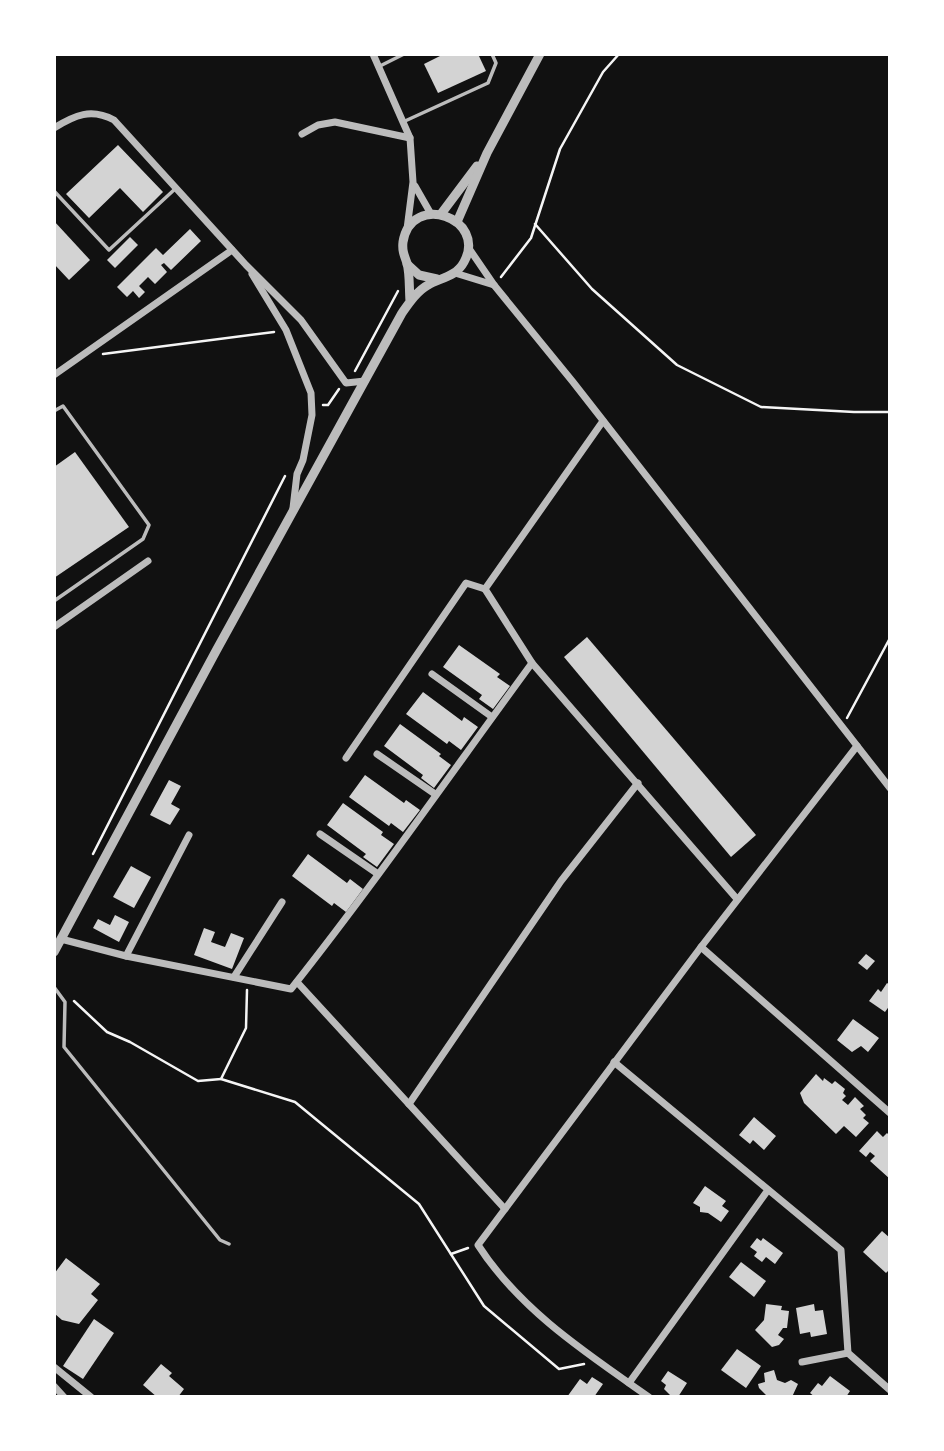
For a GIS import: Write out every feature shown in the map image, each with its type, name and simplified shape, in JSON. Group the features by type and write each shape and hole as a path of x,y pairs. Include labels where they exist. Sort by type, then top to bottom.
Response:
{"street":[{"path":"373,54 410,138 414,182 418,195 436,214 457,222 463,230 468,247 495,285 890,788"},
{"path":"457,222 487,153 540,54"},
{"path":"54,128 75,116 90,112 114,120 246,265 301,320 346,383 365,381"},
{"path":"302,134 318,125 335,122 410,138"},
{"path":"407,229 421,217 436,214 487,153"},
{"path":"410,301 407,264 402,247 414,182"},
{"path":"54,952 402,313 425,286 455,272 464,262 468,247"},
{"path":"54,374 232,250"},
{"path":"407,264 426,278 442,278"},
{"path":"246,265 286,330 305,374 313,405 303,460 297,474 292,513"},
{"path":"455,272 495,285"},
{"path":"485,589 603,421"},
{"path":"54,627 148,561"},
{"path":"346,758 466,583 485,589 532,663 737,899"},
{"path":"61,939 126,956 291,989 339,929 532,663"},
{"path":"432,674 492,717"},
{"path":"649,1397 550,1326 491,1265 478,1245 737,899 856,746"},
{"path":"377,754 435,794"},
{"path":"409,1104 561,881 638,783"},
{"path":"320,834 378,874"},
{"path":"126,956 189,835"},
{"path":"233,977 282,902"},
{"path":"701,947 890,1113"},
{"path":"297,982 505,1209"},
{"path":"614,1062 841,1250 848,1353 890,1390"},
{"path":"628,1383 768,1190"},
{"path":"802,1362 848,1353"},
{"path":"54,1367 91,1397"},
{"path":"54,1386 64,1397"}],"lane":[{"path":"378,67 404,54"},
{"path":"403,122 488,83 496,63 492,54"},
{"path":"54,191 109,250 177,187"},
{"path":"54,411 63,406 149,524 144,539 54,601"},
{"path":"54,987 65,1002 64,1047 219,1240 229,1244"}],"path":[{"path":"495,285 531,238 560,149 603,72 619,54"},
{"path":"536,223 592,289 677,365 761,407 890,412"},
{"path":"79,357 286,330"},
{"path":"842,727 890,638"},
{"path":"221,1079 246,1028 247,980"},
{"path":"65,1002 73,1000 107,1032 130,1042 198,1082 221,1079 295,1102 419,1204 484,1306 559,1369 597,1362"},
{"path":"451,1254 478,1245"}],"building":[{"path":"444,54 478,54 486,71 438,93 424,64"},
{"path":"118,145 163,192 143,212 120,188 89,218 66,194"},
{"path":"54,221 90,260 69,280 54,264"},
{"path":"190,229 201,241 171,270 164,263 161,265 167,272 155,284 148,277 139,286 145,292 139,298 133,291 127,297 117,287 156,248 163,255"},
{"path":"130,237 138,245 115,268 107,260"},
{"path":"75,452 129,527 54,578 54,467"},
{"path":"587,637 756,835 731,857 564,657"},
{"path":"459,645 500,674 497,677 510,686 493,709 479,699 482,695 443,667"},
{"path":"423,692 462,721 464,717 478,727 461,750 449,741 447,744 406,714"},
{"path":"400,724 441,754 439,756 451,765 434,788 421,778 423,775 384,746"},
{"path":"365,775 404,803 406,800 420,810 403,832 391,823 389,826 349,797"},
{"path":"169,780 181,786 171,804 180,809 170,825 150,815"},
{"path":"343,803 383,832 381,835 394,844 377,867 363,857 366,854 327,825"},
{"path":"308,854 347,883 350,879 363,889 346,912 334,903 332,906 292,876"},
{"path":"131,866 151,877 134,908 113,897"},
{"path":"115,915 129,922 119,942 93,928 98,919 110,925"},
{"path":"204,928 215,932 211,942 225,947 231,933 244,938 232,969 194,955"},
{"path":"866,954 875,961 867,970 858,963"},
{"path":"887,983 890,985 890,1005 885,1012 869,1001 878,989 881,992"},
{"path":"853,1019 879,1038 868,1052 861,1046 852,1052 837,1040"},
{"path":"816,1074 823,1081 824,1078 832,1084 835,1081 845,1089 843,1093 846,1096 842,1100 848,1105 855,1097 864,1106 860,1109 866,1115 863,1118 869,1123 856,1137 844,1126 836,1134 804,1103 800,1093"},
{"path":"754,1117 776,1136 764,1150 753,1140 750,1144 739,1135"},
{"path":"877,1131 883,1137 887,1133 890,1136 890,1179 870,1161 875,1156 870,1152 866,1157 859,1151"},
{"path":"705,1186 726,1201 722,1206 729,1211 721,1222 708,1213 700,1212 700,1207 693,1203"},
{"path":"882,1231 890,1238 890,1269 886,1273 863,1252"},
{"path":"757,1238 761,1241 763,1238 783,1253 775,1264 766,1257 762,1262 754,1256 757,1252 750,1247"},
{"path":"66,1258 100,1284 91,1294 98,1300 79,1324 62,1320 55,1314 54,1274"},
{"path":"741,1262 766,1281 754,1297 729,1277"},
{"path":"766,1304 782,1306 781,1310 789,1311 787,1328 783,1328 778,1335 784,1339 779,1345 772,1347 755,1330 764,1320"},
{"path":"814,1304 815,1311 823,1310 827,1334 811,1337 810,1332 800,1334 796,1308"},
{"path":"94,1319 114,1333 83,1379 63,1366"},
{"path":"737,1349 761,1366 746,1388 721,1370"},
{"path":"161,1364 172,1373 169,1376 184,1389 178,1397 157,1397 143,1385"},
{"path":"774,1370 777,1380 785,1383 791,1380 798,1384 792,1397 768,1397 759,1388 758,1384 765,1382 764,1373"},
{"path":"668,1371 687,1383 678,1397 672,1397 664,1389 666,1385 661,1381"},
{"path":"830,1376 850,1391 846,1397 815,1397 810,1393 818,1383 822,1386"},
{"path":"592,1377 603,1384 594,1397 567,1397 580,1379 587,1384"}]}
